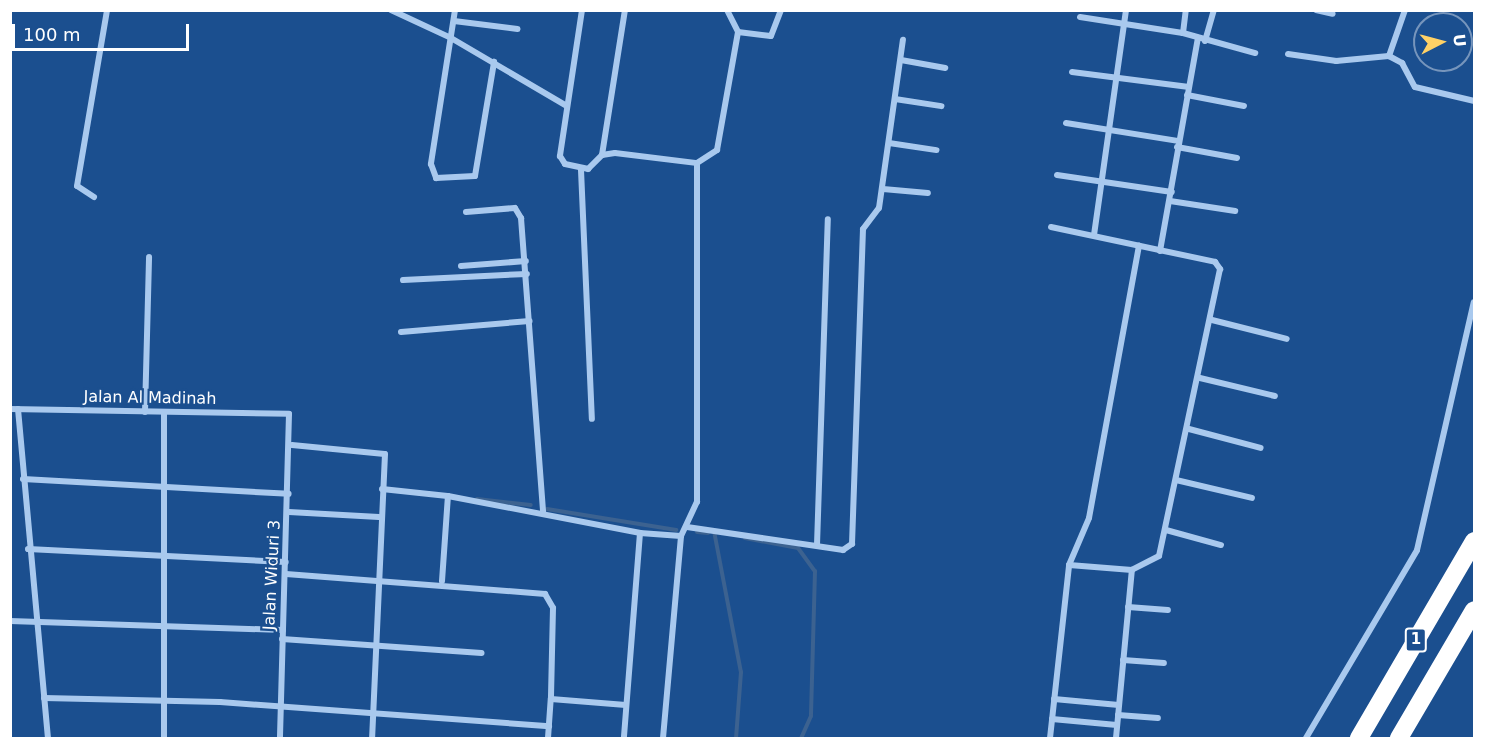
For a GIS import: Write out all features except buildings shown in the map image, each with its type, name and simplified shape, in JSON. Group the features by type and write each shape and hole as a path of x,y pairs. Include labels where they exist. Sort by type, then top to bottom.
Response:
{"highway":[{"name":"1","path":"1359,738 1474,541"},
{"name":"1","path":"1399,738 1474,610"}],"street":[{"path":"94,197 76,186 107,10"},
{"path":"391,10 451,38 567,106"},
{"path":"455,10 431,164 436,178 475,176 494,62"},
{"path":"581,170 565,164 560,156 582,10"},
{"path":"602,155 625,10"},
{"path":"581,170 602,155 697,163 717,150 738,32 727,10"},
{"path":"738,32 771,36 781,10"},
{"path":"1094,235 1120,78 1126,10"},
{"path":"1183,33 1186,10"},
{"path":"1205,41 1214,10"},
{"path":"1316,10 1333,14"},
{"path":"1389,56 1405,10"},
{"path":"1080,17 1125,26 1183,33 1205,41 1255,53"},
{"path":"454,21 517,29"},
{"path":"1160,251 1198,38"},
{"path":"687,527 843,550 852,544 863,229 879,208 903,40"},
{"path":"1288,54 1336,62 1389,56 1407,69 1415,87 1474,101"},
{"path":"901,60 945,68"},
{"path":"1072,72 1189,87"},
{"path":"1187,95 1244,106"},
{"path":"895,99 941,106"},
{"path":"1066,123 1112,129 1237,158"},
{"path":"889,143 936,150"},
{"path":"663,738 681,536 697,502 697,163"},
{"path":"581,170 592,419"},
{"path":"1057,175 1172,192"},
{"path":"883,189 928,193"},
{"path":"1170,201 1236,211"},
{"path":"466,212 515,208 521,218 527,274 543,513"},
{"path":"817,545 828,219"},
{"path":"1051,227 1219,265 1212,320 1200,378 1166,530 1156,561 1132,570 1069,565"},
{"path":"1050,738 1069,565 1089,518 1139,246"},
{"path":"145,412 149,257"},
{"path":"461,266 526,261"},
{"path":"403,280 527,274"},
{"path":"1306,738 1417,550 1471,334 1474,302"},
{"path":"1212,320 1287,339"},
{"path":"400,333 530,321"},
{"path":"1200,378 1275,396"},
{"path":"14,409 48,738"},
{"name":"Jalan Al Madinah","path":"14,409 289,414"},
{"path":"164,413 166,558 164,738"},
{"name":"Jalan Widuri 3","path":"280,738 282,639 292,445 289,414"},
{"path":"1189,429 1261,448"},
{"path":"292,445 381,450 382,489 379,517 377,645 372,738"},
{"path":"23,479 289,494"},
{"path":"1176,480 1252,498"},
{"path":"382,489 448,496 640,533 681,536"},
{"path":"442,582 448,496"},
{"path":"289,512 379,517"},
{"path":"1166,530 1221,545"},
{"path":"624,738 640,533"},
{"path":"28,549 166,558 286,562"},
{"path":"1116,738 1132,570"},
{"path":"286,574 442,582 535,592 551,600 551,699 548,738"},
{"path":"1128,607 1168,610"},
{"path":"10,621 35,619 283,630"},
{"path":"282,639 482,653"},
{"path":"1123,660 1164,663"},
{"path":"44,698 163,699 372,711 549,726"},
{"path":"551,699 626,705"},
{"path":"1054,699 1119,705"},
{"path":"1118,715 1158,718"},
{"path":"1052,719 1117,724"}],"waterway":[{"path":"477,499 531,505"},
{"path":"547,509 676,530"},
{"path":"714,531 741,672 736,738"},
{"path":"697,532 708,533"},
{"path":"745,538 798,548 815,571 811,716 801,738"}]}
